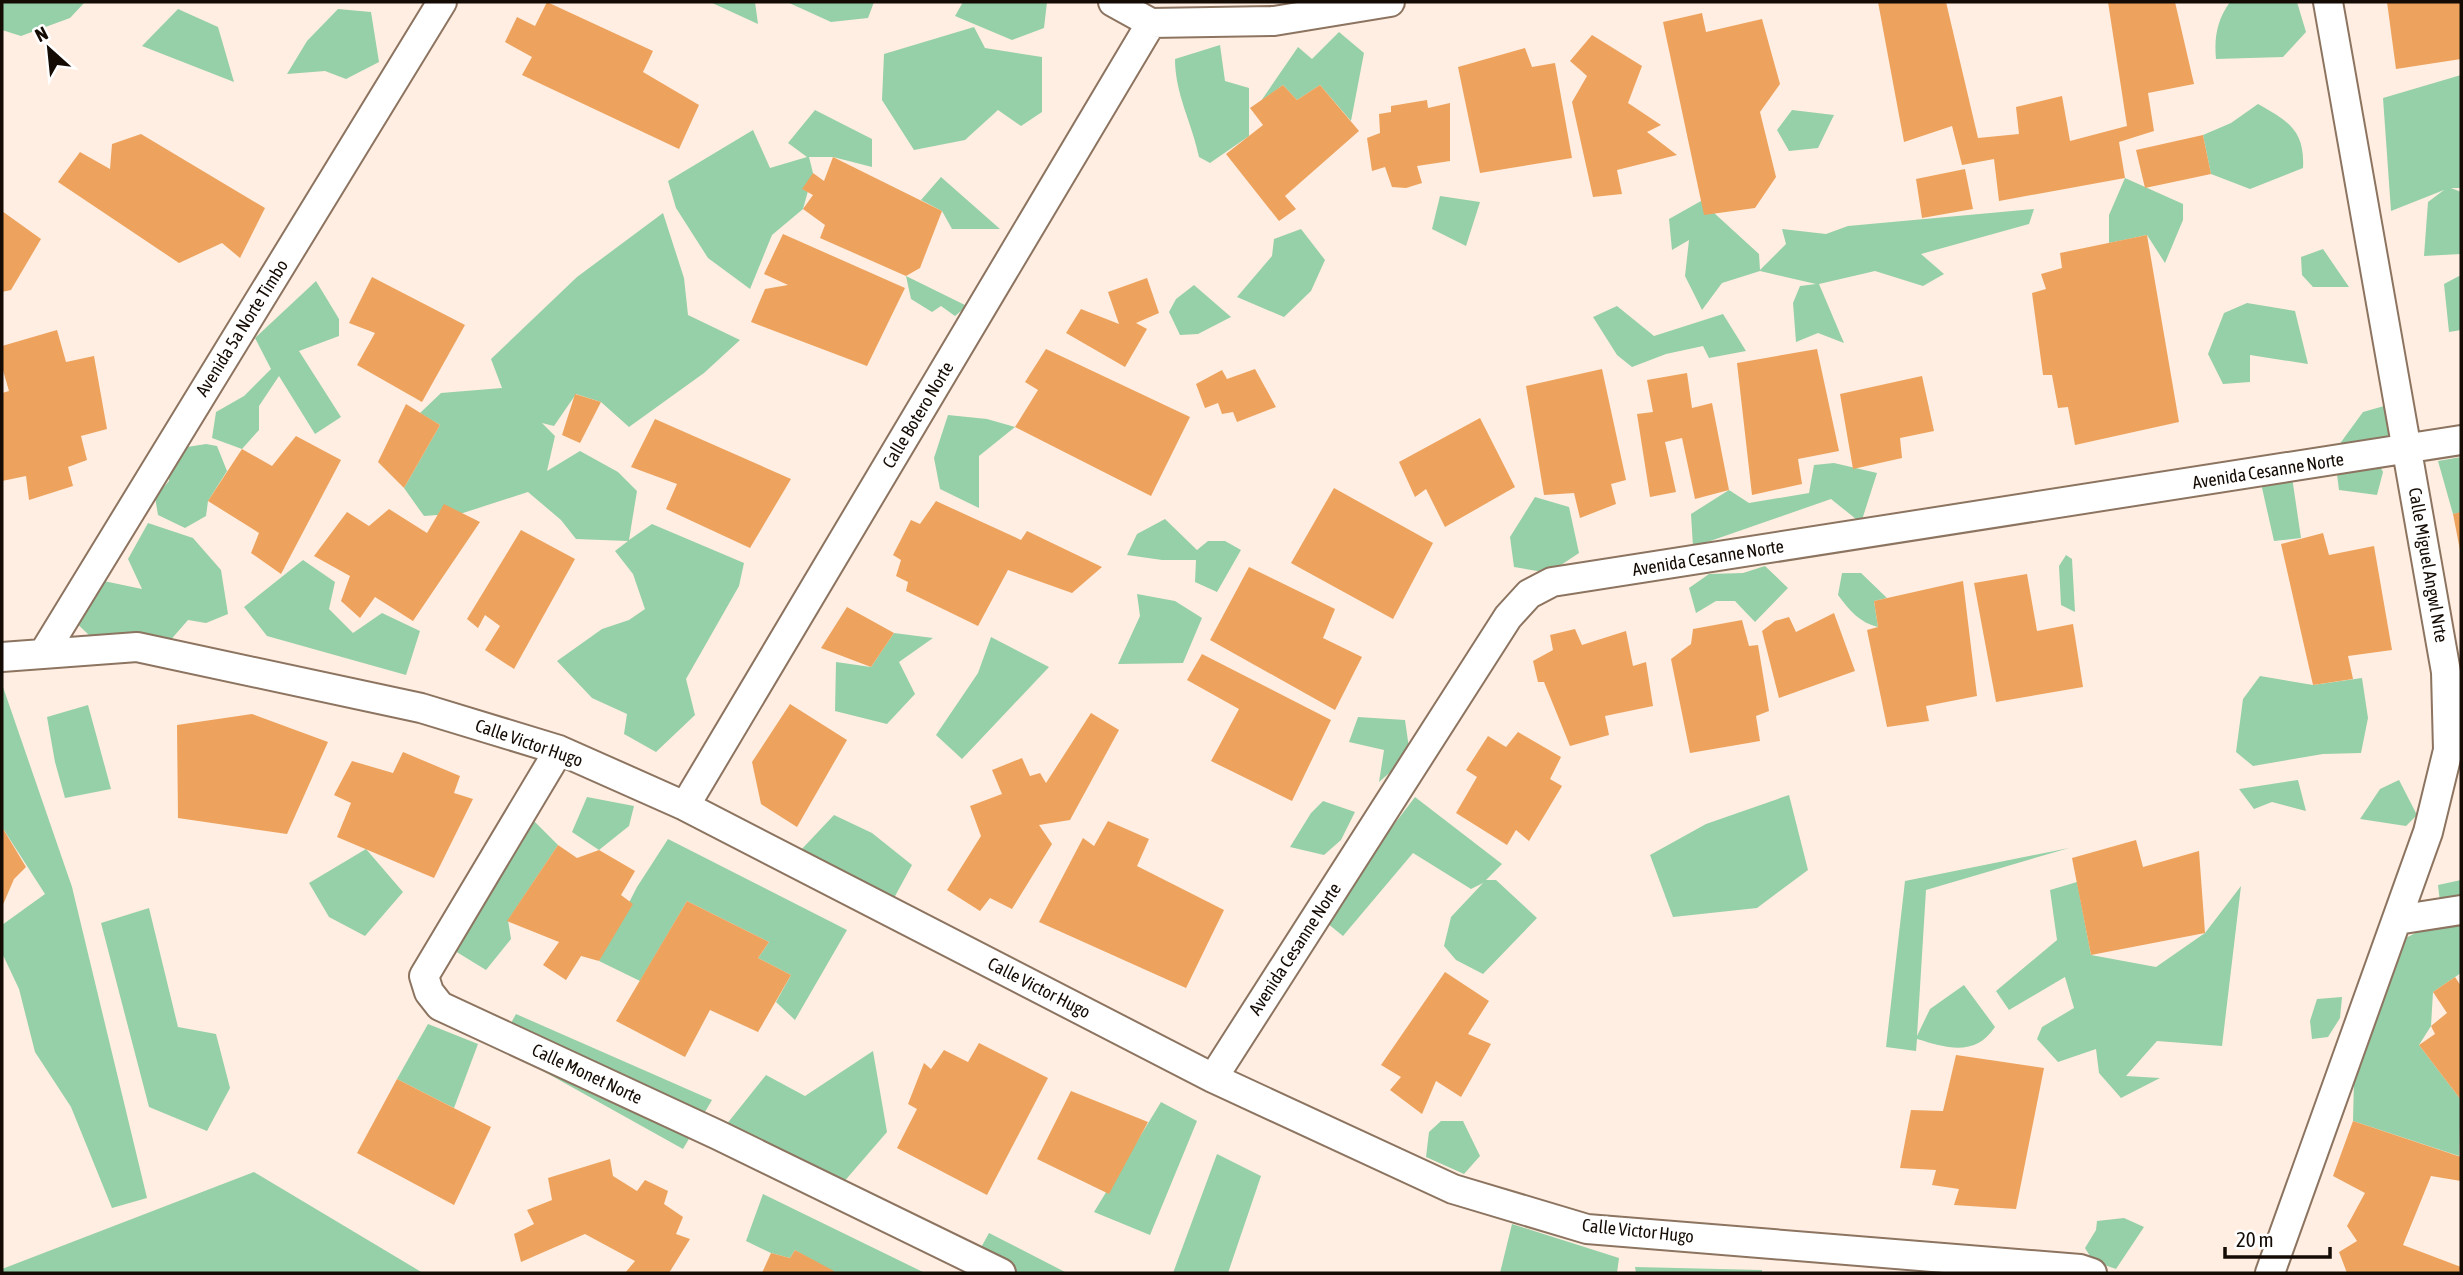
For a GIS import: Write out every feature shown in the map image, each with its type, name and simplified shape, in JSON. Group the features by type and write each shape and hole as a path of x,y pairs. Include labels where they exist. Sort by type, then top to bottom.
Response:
{"street":[{"name":"Avenida 5a Norte Timbo","path":"43,654 442,2"},
{"path":"1113,2 1151,23 1274,21 1390,2"},
{"name":"Calle Miguel Angwl Nrte","path":"2270,1273 2428,832 2448,750 2446,672 2328,2"},
{"name":"Calle Botero Norte","path":"685,806 1151,23"},
{"name":"Avenida Cesanne Norte","path":"1213,1078 1508,617 1529,594 1552,582 2461,440"},
{"name":"Calle Victor Hugo","path":"2,657 137,647 421,708 559,751 685,806 1213,1078 1453,1189 1587,1229 2066,1268 2092,1273"},
{"name":"Calle Monet Norte","path":"559,751 424,976 434,999 440,1006 718,1135 1001,1273"},
{"path":"2397,920 2461,910"}],"green space":[{"path":"2,2 85,2 70,18 21,36 2,30"},
{"path":"710,2 755,2 758,24"},
{"path":"787,2 874,2 868,18 831,22"},
{"path":"963,2 1047,2 1044,28 1012,40 955,16"},
{"path":"2230,2 2297,2 2306,32 2283,57 2216,59 2217,29"},
{"path":"178,9 218,27 234,82 142,46"},
{"path":"338,9 371,12 379,62 346,79 325,71 287,74 307,41"},
{"path":"974,27 985,48 1042,57 1042,112 1021,126 998,110 965,140 914,150 882,100 884,54"},
{"path":"1339,32 1364,53 1351,121 1320,85 1297,100 1283,85 1261,101 1298,47 1312,59"},
{"path":"1220,45 1225,81 1249,88 1249,136 1210,163 1199,157 1178,84 1175,59"},
{"path":"2461,75 2461,188 2451,188 2461,192 2461,254 2424,256 2428,202 2444,190 2391,211 2383,98"},
{"path":"2258,104 2286,122 2298,136 2303,168 2250,189 2211,174 2203,135 2231,123"},
{"path":"815,110 872,139 872,167 833,157 809,157 813,173 803,209 772,235 750,289 708,258 676,208 668,181 753,130 770,168 807,157 788,143"},
{"path":"1792,110 1834,115 1818,148 1789,151 1777,130"},
{"path":"941,177 1000,229 952,229 942,211 921,200"},
{"path":"2125,178 2183,204 2183,220 2165,263 2147,235 2109,243 2109,215"},
{"path":"1440,196 1480,202 1466,246 1432,229"},
{"path":"1701,201 1759,254 1760,270 1786,244 1782,229 1826,234 1848,226 2034,209 2029,224 1921,254 1944,274 1923,286 1875,271 1819,284 1844,343 1818,333 1796,342 1793,303 1800,286 1816,284 1760,271 1722,283 1702,310 1685,276 1689,240 1672,250 1669,219"},
{"path":"663,213 684,278 688,315 740,340 704,373 629,427 601,402 576,394 554,426 542,423 555,436 547,471 580,451 618,472 637,491 629,540 652,524 744,563 739,586 686,679 695,715 656,752 624,734 627,714 592,698 557,661 602,629 629,620 645,609 633,574 615,551 628,541 576,539 561,520 528,492 463,513 424,516 404,488 440,425 420,413 441,393 502,388 491,359 577,277"},
{"path":"1301,229 1325,260 1311,291 1284,317 1237,297 1272,256 1274,239"},
{"path":"2323,249 2349,287 2313,287 2302,275 2301,257"},
{"path":"2461,275 2461,330 2449,332 2444,284"},
{"path":"906,276 967,306 955,316 941,306 932,312 911,299"},
{"path":"316,281 339,319 339,336 299,351 341,417 315,434 279,376 259,406 259,430 242,449 212,438 216,412 244,396 271,369 255,338"},
{"path":"1194,285 1231,317 1198,334 1180,335 1169,312 1176,299"},
{"path":"2247,303 2295,311 2308,364 2250,355 2250,382 2223,384 2208,354 2224,313"},
{"path":"1617,306 1654,336 1723,314 1746,351 1709,358 1703,346 1666,354 1632,367 1617,355 1593,317"},
{"path":"2391,404 2406,448 2336,449 2363,412"},
{"path":"948,415 987,419 1015,427 979,456 979,508 940,489 934,458"},
{"path":"206,444 217,446 227,471 208,501 206,516 185,528 158,515 155,497 169,481 168,450"},
{"path":"2461,457 2461,513 2453,514 2438,461"},
{"path":"2377,460 2383,472 2377,495 2339,490 2336,466"},
{"path":"1834,463 1877,473 1861,523 1831,499 1693,547 1691,514 1729,490 1749,503 1809,493 1814,465"},
{"path":"2292,477 2301,538 2274,541 2260,479"},
{"path":"1535,497 1569,507 1579,553 1549,573 1514,567 1510,537"},
{"path":"1165,519 1197,550 1208,541 1225,541 1241,550 1217,592 1195,582 1196,560 1162,560 1127,555 1137,534"},
{"path":"148,523 193,538 221,570 228,614 206,623 188,620 168,643 140,632 115,640 89,635 70,617 99,580 142,589 128,559"},
{"path":"2066,555 2072,559 2075,612 2061,605 2059,566"},
{"path":"303,560 335,582 329,609 353,633 382,613 420,631 406,675 267,636 244,607"},
{"path":"1765,566 1788,588 1755,622 1735,601 1716,601 1696,613 1689,588 1709,574 1743,573"},
{"path":"1842,573 1861,573 1887,598 1874,601 1878,627 1855,615 1838,595"},
{"path":"1137,594 1175,601 1202,618 1183,663 1118,664 1140,616"},
{"path":"894,633 933,638 899,662 915,694 887,724 835,711 836,662 871,667"},
{"path":"991,637 1049,667 962,759 936,735 978,673"},
{"path":"2260,676 2313,685 2362,678 2368,718 2361,753 2323,754 2253,766 2236,752 2243,699"},
{"path":"3,687 72,887 147,1198 112,1208 71,1107 35,1052 19,989 2,953 2,925 45,894 2,827"},
{"path":"88,705 111,789 65,798 47,717"},
{"path":"1358,717 1405,720 1410,755 1379,782 1384,750 1349,742"},
{"path":"2298,780 2306,811 2272,802 2254,809 2239,789"},
{"path":"2399,780 2417,815 2406,826 2360,819 2380,789"},
{"path":"1789,795 1808,870 1757,908 1673,917 1650,855 1706,824"},
{"path":"587,797 634,806 629,826 599,850 572,832"},
{"path":"1415,797 1502,864 1486,880 1496,880 1537,918 1483,974 1456,960 1444,946 1451,917 1483,883 1471,889 1413,853 1343,936 1322,919"},
{"path":"1323,801 1355,812 1341,840 1324,855 1290,847 1311,813"},
{"path":"834,815 872,833 912,865 894,898 800,851"},
{"path":"533,820 558,845 508,920 511,939 486,970 455,951"},
{"path":"668,839 847,930 795,1020 776,1002 791,975 758,958 769,942 687,901 640,981 599,961 637,887"},
{"path":"2069,848 1926,890 1917,1036 1930,1009 1964,985 1995,1027 1979,1043 1960,1048 1917,1039 1916,1051 1886,1047 1905,881"},
{"path":"366,849 403,892 365,936 329,917 309,883"},
{"path":"2461,880 2461,907 2441,911 2438,885"},
{"path":"2077,882 2091,955 2156,967 2205,933 2241,886 2222,1046 2157,1041 2126,1076 2160,1078 2121,1098 2099,1073 2096,1049 2058,1062 2037,1039 2042,1027 2074,1008 2065,977 2009,1010 1996,991 2057,940 2050,890"},
{"path":"149,908 178,1027 216,1034 230,1088 207,1131 149,1107 101,923"},
{"path":"2453,913 2461,923 2461,973 2433,992 2431,1026 2419,1045 2461,1100 2459,1156 2353,1121 2354,1080 2402,940"},
{"path":"2342,997 2340,1018 2328,1037 2312,1039 2310,1021 2317,999"},
{"path":"516,1014 712,1100 683,1149 498,1046"},
{"path":"428,1024 478,1044 454,1108 397,1079"},
{"path":"873,1051 887,1132 842,1184 718,1135 766,1075 805,1096"},
{"path":"1161,1102 1197,1121 1150,1235 1094,1212"},
{"path":"1441,1121 1463,1121 1480,1156 1464,1174 1426,1157 1429,1132"},
{"path":"1217,1154 1261,1176 1228,1273 1173,1273"},
{"path":"254,1172 423,1273 2,1273 2,1269"},
{"path":"763,1194 925,1273 835,1273 795,1250 790,1258 771,1253 746,1241"},
{"path":"2124,1218 2144,1227 2116,1269 2093,1261 2085,1248 2096,1230 2097,1221"},
{"path":"1512,1224 1619,1258 1617,1273 1500,1273"},
{"path":"989,1233 1067,1273 967,1273"},
{"path":"1635,1267 1762,1270 1762,1273 1636,1273"}],"building":[{"path":"547,2 653,51 643,72 699,105 679,149 522,75 532,57 505,42 517,17 535,26"},
{"path":"1878,2 1946,2 1978,138 2019,134 2016,107 2062,96 2070,141 2127,126 2108,2 2175,2 2194,84 2148,93 2154,131 2119,142 2125,178 1999,201 1994,159 1962,165 1952,126 1904,142"},
{"path":"2387,2 2461,2 2461,59 2396,69"},
{"path":"1702,13 1706,32 1762,19 1780,84 1760,112 1776,177 1755,208 1704,215 1663,22"},
{"path":"1592,35 1642,66 1628,103 1661,125 1647,132 1677,155 1617,170 1622,194 1593,197 1572,102 1587,76 1570,61"},
{"path":"1525,48 1532,67 1555,63 1572,158 1480,173 1458,67"},
{"path":"1283,85 1297,100 1320,85 1359,131 1285,196 1296,209 1279,221 1226,154 1263,125 1250,108"},
{"path":"1427,100 1428,108 1450,103 1450,161 1417,166 1422,183 1406,188 1392,187 1385,167 1372,171 1367,138 1380,133 1379,114 1391,112 1391,106"},
{"path":"141,134 265,208 240,258 222,243 179,263 58,182 80,152 110,169 112,144"},
{"path":"2203,135 2211,174 2145,188 2136,150"},
{"path":"833,157 942,211 920,268 906,276 820,238 825,225 803,209 813,195 802,189 813,173 824,181"},
{"path":"1965,169 1973,209 1922,218 1916,179"},
{"path":"2,211 41,239 11,290 2,292"},
{"path":"783,234 905,288 867,366 751,322 765,289 788,285 764,274"},
{"path":"2147,235 2179,422 2075,445 2068,407 2058,408 2052,375 2043,375 2032,293 2046,289 2041,274 2062,268 2060,253"},
{"path":"372,277 465,325 422,402 357,365 375,333 349,323"},
{"path":"1147,278 1159,313 1136,323 1147,329 1125,367 1066,333 1081,309 1119,324 1108,292"},
{"path":"57,330 66,362 94,356 107,429 81,436 87,460 68,467 73,486 29,500 26,476 2,481 2,393 9,391 2,367 2,346"},
{"path":"1046,349 1190,417 1151,496 1015,427 1038,390 1025,382"},
{"path":"1817,349 1839,451 1798,459 1802,484 1752,495 1737,363"},
{"path":"1255,369 1276,407 1237,422 1233,412 1222,414 1218,403 1205,408 1196,384 1222,370 1227,379"},
{"path":"1602,369 1626,480 1611,484 1616,504 1580,518 1574,493 1544,495 1526,386"},
{"path":"1687,373 1692,408 1712,403 1729,490 1695,499 1682,438 1665,442 1676,492 1650,497 1637,414 1653,412 1647,380"},
{"path":"1922,376 1934,431 1900,438 1902,458 1853,469 1840,394"},
{"path":"575,394 601,402 580,443 562,435"},
{"path":"406,404 440,425 404,488 378,462"},
{"path":"1480,418 1515,487 1445,527 1426,489 1415,497 1399,462"},
{"path":"655,419 791,479 750,548 666,509 677,484 631,467"},
{"path":"296,436 341,460 281,574 251,553 259,533 208,501 242,449 272,466"},
{"path":"1334,488 1433,543 1393,619 1291,563"},
{"path":"936,501 1021,540 1027,531 1102,567 1072,593 1008,570 978,626 906,591 908,582 896,576 901,560 893,555 911,520 920,524"},
{"path":"444,504 480,522 413,621 375,597 360,618 341,601 350,576 314,556 347,512 369,526 389,509 427,533"},
{"path":"2461,512 2461,549 2460,550 2453,514"},
{"path":"521,530 575,559 514,669 485,650 500,626 485,615 478,628 467,619"},
{"path":"2323,533 2329,555 2374,546 2392,650 2348,656 2353,679 2313,685 2281,544"},
{"path":"1249,567 1335,609 1323,638 1362,657 1335,710 1210,640"},
{"path":"2027,574 2037,631 2073,624 2083,687 1996,702 1974,583"},
{"path":"1963,581 1977,696 1926,706 1929,721 1887,727 1867,630 1878,627 1874,601"},
{"path":"847,607 894,633 871,667 821,648"},
{"path":"1834,613 1855,671 1779,698 1762,631 1775,621 1789,617 1796,632"},
{"path":"1742,620 1749,646 1758,645 1769,711 1756,716 1760,741 1690,753 1671,659 1691,644 1693,629"},
{"path":"1575,629 1582,645 1626,631 1633,666 1646,662 1653,706 1605,716 1609,735 1570,746 1544,682 1538,682 1533,661 1553,650 1550,635"},
{"path":"1202,654 1331,720 1292,801 1211,761 1239,709 1187,680"},
{"path":"790,704 847,740 797,827 761,804 752,762"},
{"path":"1091,713 1119,730 1070,820 1039,825 1052,844 1012,909 990,898 980,911 947,890 981,836 970,806 1002,794 992,770 1022,758 1030,776 1040,773 1046,783"},
{"path":"252,714 328,742 287,834 178,818 177,725"},
{"path":"1518,732 1561,757 1550,779 1562,786 1529,841 1516,830 1507,845 1456,813 1477,777 1466,770 1488,736 1506,747"},
{"path":"403,752 460,776 454,793 473,799 434,878 337,837 351,803 334,795 352,761 393,773"},
{"path":"1108,821 1149,839 1137,866 1224,910 1186,988 1039,922 1083,838 1094,846"},
{"path":"2,827 26,867 14,879 2,907"},
{"path":"2136,840 2143,867 2199,851 2205,933 2091,955 2072,858"},
{"path":"558,845 577,858 599,850 635,871 621,895 633,904 599,961 581,956 566,980 543,965 559,942 507,921"},
{"path":"687,901 769,942 758,958 791,975 758,1032 710,1010 685,1057 616,1021"},
{"path":"1445,972 1489,1001 1468,1034 1491,1044 1461,1097 1436,1081 1422,1114 1390,1090 1401,1077 1381,1065"},
{"path":"2455,977 2461,986 2461,1100 2419,1045 2435,1034 2431,1026 2447,1013 2433,992"},
{"path":"979,1043 1048,1078 987,1195 897,1148 917,1109 908,1104 924,1063 931,1069 944,1050 968,1062"},
{"path":"1956,1055 2044,1068 2016,1209 1954,1205 1959,1189 1932,1185 1936,1170 1900,1168 1911,1110 1943,1111"},
{"path":"397,1079 491,1127 454,1205 357,1153"},
{"path":"1071,1091 1148,1122 1109,1194 1037,1159"},
{"path":"2353,1121 2461,1157 2461,1181 2431,1176 2403,1245 2461,1267 2461,1273 2347,1273 2339,1252 2357,1241 2347,1226 2365,1193 2333,1176"},
{"path":"610,1159 613,1176 637,1191 645,1180 668,1191 664,1204 683,1217 676,1234 690,1239 669,1273 625,1273 635,1261 585,1234 521,1262 514,1234 534,1224 527,1210 552,1200 548,1178"},
{"path":"795,1250 834,1271 762,1273 771,1253 790,1258"}]}
